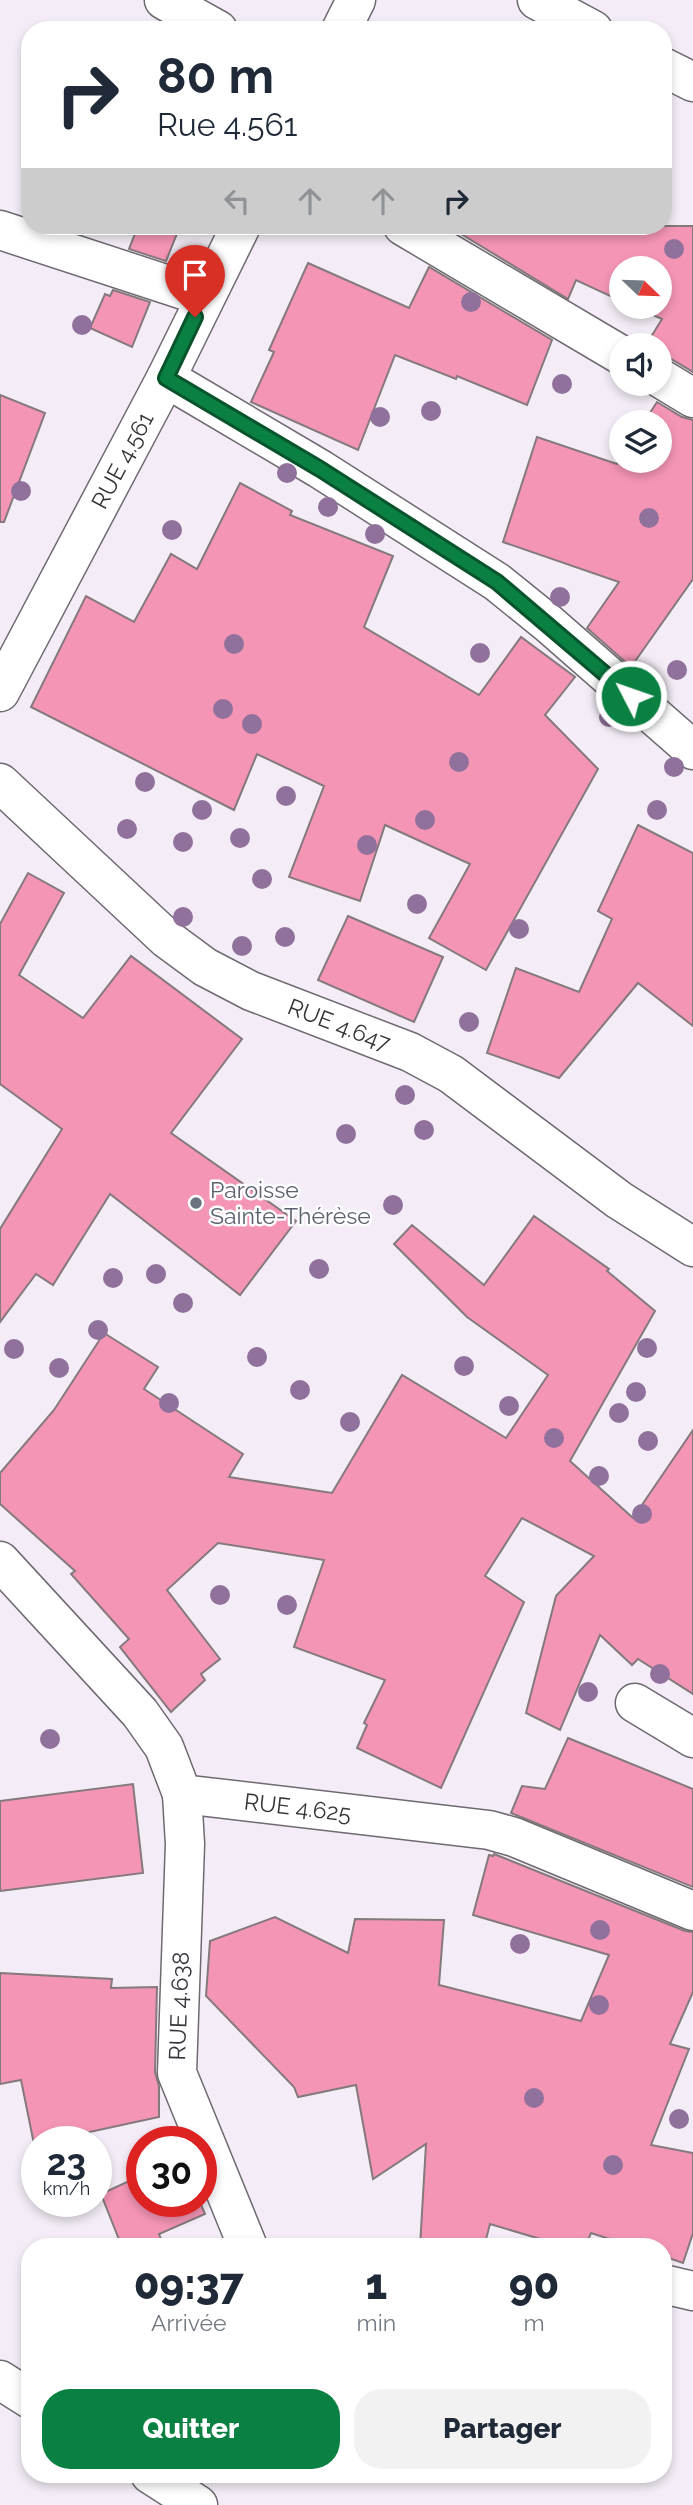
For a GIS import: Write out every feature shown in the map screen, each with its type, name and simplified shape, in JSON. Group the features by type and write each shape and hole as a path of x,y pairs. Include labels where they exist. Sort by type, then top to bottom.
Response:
{"street":[{"path":"164,0 202,21"},
{"path":"346,21 356,0"},
{"path":"537,0 576,21"},
{"path":"672,72 693,82"},
{"path":"0,230 205,297"},
{"name":"RUE 4.561","path":"5,672 166,378 237,235"},
{"path":"418,235 609,348"},
{"path":"166,378 320,469 497,582 693,750"},
{"path":"672,385 693,398"},
{"name":"RUE 4.647","path":"0,783 167,939 205,967 251,992 410,1052 452,1074 619,1200 693,1247"},
{"path":"0,1561 140,1713 164,1747 182,1794"},
{"path":"635,1703 693,1738"},
{"name":"RUE 4.625","path":"182,1794 489,1830 693,1911"},
{"name":"RUE 4.638","path":"182,1794 185,1844 177,2073 244,2238"},
{"path":"672,2286 693,2291"},
{"path":"0,2380 21,2393"},
{"path":"164,2483 198,2505"}],"building":[{"path":"672,226 693,226 693,372 672,360 672,333 653,333 662,319 672,319 672,256 609,256 609,295 576,280 568,299 463,235 672,235"},
{"path":"134,235 176,235 166,261 129,249"},
{"path":"308,263 409,308 429,267 552,340 527,405 457,376 456,379 395,355 358,450 251,402 274,352 269,350"},
{"path":"113,290 150,302 132,347 90,328 105,294 110,296"},
{"path":"0,395 45,413 4,522 0,522"},
{"path":"657,402 670,410 652,410"},
{"path":"672,411 693,420 693,579 631,667 587,628 619,582 503,542 537,437 609,461 609,473 672,473"},
{"path":"240,483 292,511 290,515 393,556 364,627 479,695 521,637 575,677 545,715 598,769 486,970 429,938 470,864 385,825 360,901 289,877 324,786 257,754 234,810 31,707 86,596 134,622 171,554 197,569"},
{"path":"638,825 693,853 693,1026 638,983 559,1078 487,1053 516,968 579,992 612,919 598,911"},
{"path":"28,873 64,893 19,975 83,1018 131,956 242,1039 171,1133 296,1221 240,1295 110,1194 53,1285 36,1274 0,1322 0,1229 62,1129 0,1084 0,924"},
{"path":"348,916 443,957 414,1022 318,980"},
{"path":"534,1216 609,1269 607,1271 655,1311 570,1461 633,1518 693,1430 693,1694 638,1659 632,1665 600,1635 560,1730 526,1713 556,1596 594,1556 522,1518 485,1576 524,1602 441,1788 357,1748 367,1725 364,1723 385,1680 294,1647 324,1560 218,1543 167,1590 220,1659 201,1674 205,1680 171,1712 120,1647 129,1639 71,1574 75,1571 0,1504 0,1473 54,1410 104,1333 158,1367 144,1389 243,1454 229,1477 332,1493 402,1375 506,1438 548,1375 467,1317 394,1244 412,1225 484,1285"},
{"path":"568,1738 693,1789 693,1887 511,1813 522,1786 545,1789"},
{"path":"133,1784 143,1873 0,1891 0,1801"},
{"path":"494,1854 693,1932 693,1992 670,2044 689,2049 651,2145 693,2153 693,2233 683,2263 672,2259 672,2238 606,2238 591,2233 589,2238 537,2238 490,2224 486,2238 421,2238 426,2144 373,2179 356,2085 298,2097 294,2087 206,1996 210,1941 275,1917 348,1953 355,1919 444,1920 439,1985 581,2021 609,1955 473,1915 489,1855"},
{"path":"0,1973 112,1979 111,1988 157,1987 155,2072 159,2086 159,2117 112,2127 30,2126 21,2080 0,2084"},
{"path":"126,2182 126,2217 198,2217 159,2234 161,2238 118,2238 110,2217 112,2189"}],"place":[{"name":"Paroisse Sainte-Thérèse","path":"196,1203"}],"route":[{"path":"195,317 166,378 320,469 497,582 631,696"}]}
